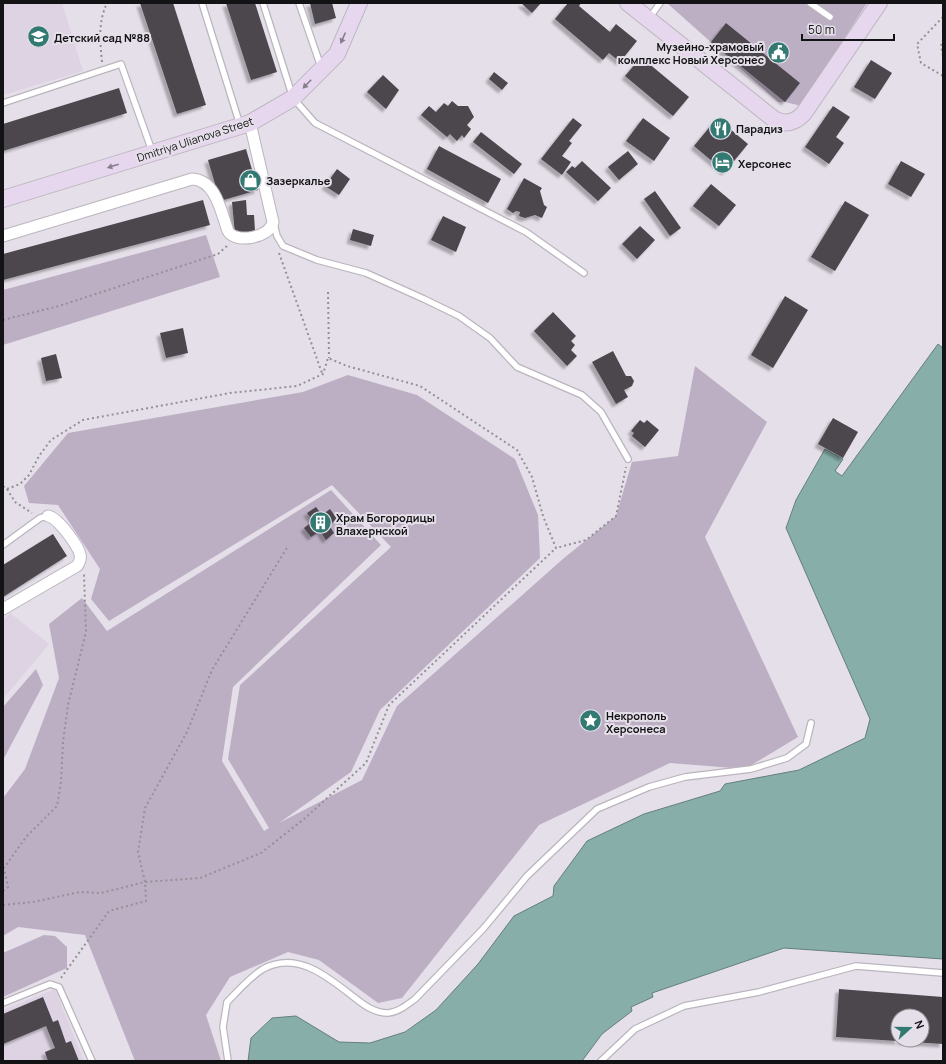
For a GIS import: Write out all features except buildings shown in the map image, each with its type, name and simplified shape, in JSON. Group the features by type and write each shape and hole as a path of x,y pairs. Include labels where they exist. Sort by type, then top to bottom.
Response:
{"main road":[{"name":"Dmitriya Ulianova Street","path":"3,199 245,124 294,98 336,54 359,3"},
{"path":"628,3 775,120 782,123 799,119 804,113 878,3"}],"street":[{"path":"3,236 192,179 203,181 212,189 228,231 235,238 264,234 271,229 273,222 245,124"},
{"path":"3,609 77,566 80,559 80,552 58,521 44,517"}],"lane":[{"path":"202,3 245,124"},
{"path":"263,3 294,98 315,123 526,232 584,273"},
{"path":"299,3 321,70"},
{"path":"648,19 660,3"},
{"path":"810,3 830,17"},
{"path":"3,103 122,64 152,154"},
{"path":"273,222 277,236 283,246 317,260 366,273 459,316 490,338 517,367 582,395 601,412 628,459"},
{"path":"3,545 44,517"},
{"path":"228,1061 223,1028 227,1002 263,970 282,962 299,963 316,969 371,1010 388,1013 404,1008 415,999 483,929 527,876 597,809 649,787 685,777 752,768 787,758 806,744 811,723"},
{"path":"601,1061 635,1029 684,1006 760,992 856,966 943,973"},
{"path":"3,1003 50,984 57,985 63,992 92,1061"}],"path":[{"path":"104,70 100,42 101,16 107,3"},
{"path":"943,17 917,44 921,63 943,76"},
{"path":"943,39 940,46 943,56"},
{"path":"3,320 58,306 218,254 235,238"},
{"path":"288,280 323,374"},
{"path":"7,489 20,484 29,475 39,456 51,440 83,420 230,393 297,386 323,374 329,358 328,292"},
{"path":"329,358 347,366 420,386 517,450 532,477 543,516 556,548"},
{"path":"3,905 33,902 80,892 102,893 145,882 200,878 261,854 304,819 366,763 389,705 556,548 586,540 616,516 628,459"},
{"path":"3,486 7,489 15,502 44,517"},
{"path":"57,985 109,911 146,900 145,882 138,852 145,808 186,732 212,670 288,546"},
{"path":"3,892 8,887 4,868 26,837 57,806 61,782 63,742 68,705 86,632 85,581 80,559"}],"shaded area":[{"name":"Детский сад №88","path":"3,3 62,3 83,71 3,95"},
{"name":"Музейно-храмовый комплекс Новый Херсонес","path":"667,3 867,3 801,106 778,102"},
{"path":"206,235 220,277 3,345 3,290"},
{"path":"938,344 943,348 943,959 784,948 652,993 653,997 631,1007 632,1011 602,1034 582,1061 248,1061 251,1038 272,1018 296,1016 339,1042 370,1043 405,1032 436,1010 478,964 514,916 553,896 554,886 587,841 644,814 720,791 725,784 799,770 865,738 870,719 786,528 796,500 825,449 843,459 835,471 842,476"},
{"name":"Некрополь Херсонеса","path":"695,366 767,422 705,537 798,737 745,769 670,763 539,825 402,998 378,1003 319,960 288,952 230,977 206,1015 221,1061 135,1061 85,935 18,927 3,936 3,798 25,769 59,678 49,624 82,598 107,631 331,490 381,545 233,687 222,761 264,831 269,828 228,759 240,685 391,547 332,485 109,621 91,599 100,569 58,505 29,503 24,486 68,433 303,392 348,375 417,395 515,459 538,515 540,558 380,710 351,772 279,823 362,780 397,706 564,558 616,516 632,462 678,456"},
{"path":"10,613 49,644 3,699 3,620"},
{"path":"36,669 43,685 3,760 3,707"},
{"path":"44,935 55,936 67,947 67,968 3,997 3,953"},
{"path":"55,989 84,1061 3,1061 3,1010"}],"place":[{"name":"Детский сад №88","path":"38,37"},
{"name":"Музейно-храмовый комплекс Новый Херсонес","path":"779,52"},
{"name":"Парадиз","path":"720,128"},
{"name":"Херсонес","path":"722,163"},
{"name":"Зазеркалье","path":"251,180"},
{"name":"Храм Богородицы Влахернской","path":"321,523"},
{"name":"Некрополь Херсонеса","path":"591,721"}]}
